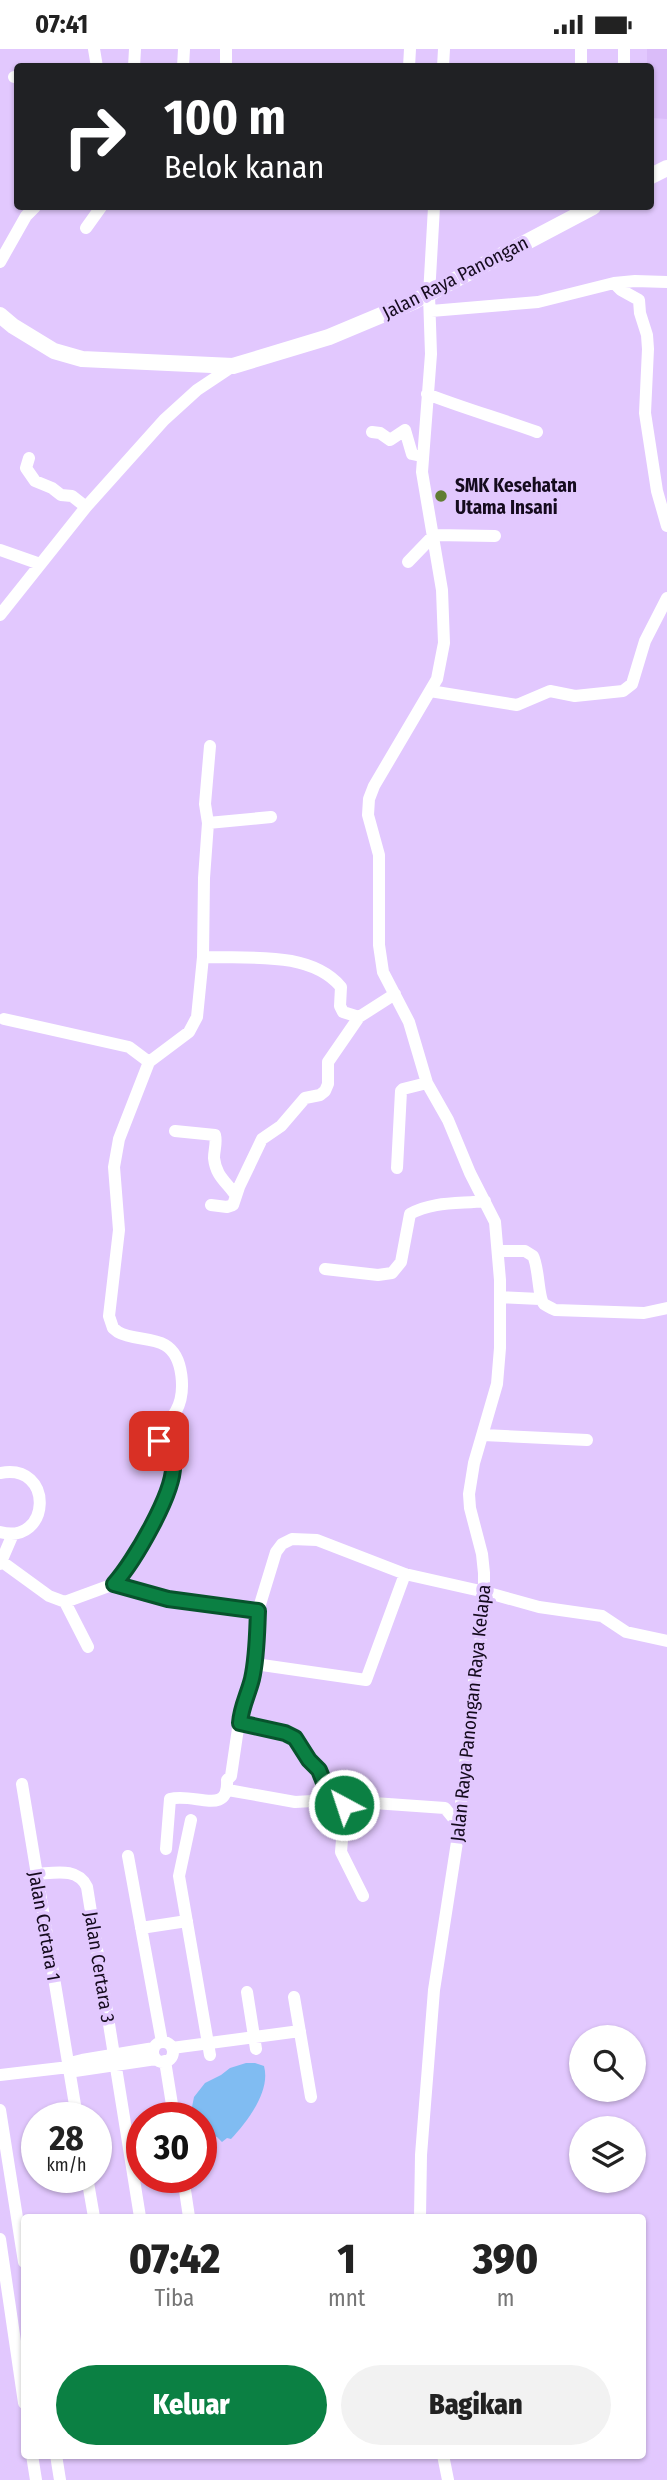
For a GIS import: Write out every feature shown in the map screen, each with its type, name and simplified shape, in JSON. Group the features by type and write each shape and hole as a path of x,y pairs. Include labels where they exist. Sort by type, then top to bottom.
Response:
{"main road":[{"name":"Jalan Raya Panongan","path":"6,320 54,351 82,359 233,366 430,303 588,210"},
{"path":"0,337 6,320"}],"street":[{"path":"0,262 33,210"},
{"path":"86,228 99,210"},
{"name":"Jalan Raya Panongan Raya Kelapa","path":"420,2214 421,2155 435,1990 458,1824 485,1592 482,1553 470,1508 471,1479 499,1372 500,1297 495,1222 470,1173 448,1120 427,1083 413,1031 383,972 380,959 379,855 368,815 374,786 439,671 444,643 442,590 434,535 424,494 421,456 431,354 434,210"},
{"path":"430,303 538,302 614,283 667,282"},
{"path":"614,283 639,300 641,319 647,335 645,413 657,491 667,526"},
{"path":"206,365 211,381"},
{"name":"Jalan Raya Panongan","path":"0,615 86,507 178,405 233,366"},
{"path":"427,394 537,432"},
{"path":"372,432 379,432 390,440 405,430 412,454 421,456"},
{"path":"29,458 26,468 31,478 61,495 72,496 86,507"},
{"path":"408,562 434,535 495,536"},
{"path":"0,550 40,564"},
{"path":"430,691 512,705 526,703 550,691 575,696 623,691 632,684 645,641 667,598"},
{"path":"0,1472 10,1471 26,1476 38,1489 40,1498 34,1522 21,1532 6,1533 1,1562 49,1596 65,1602 114,1584 133,1559 170,1486 173,1470 171,1456 155,1434 177,1410 181,1387 180,1369 170,1349 157,1342 131,1338 113,1328 109,1316 119,1230 114,1181 116,1153 149,1062 166,1047 182,1038 193,1026 199,1006 208,823 205,804 211,746"},
{"path":"208,823 271,817"},
{"path":"203,957 275,960 312,966 334,979 341,987 342,1012 359,1017"},
{"path":"211,1205 231,1206 262,1139 281,1126 305,1098 320,1095 326,1089 328,1062 359,1017 395,994"},
{"path":"4,1019 128,1047 149,1062"},
{"path":"397,1168 401,1091 427,1083"},
{"path":"175,1131 215,1135 214,1157 218,1170 224,1184 230,1187 236,1196"},
{"path":"325,1269 362,1274 392,1273 401,1262 410,1214 417,1210 453,1203 485,1201"},
{"path":"499,1251 525,1251 533,1256 537,1264 540,1299 555,1310 635,1313 667,1308"},
{"path":"500,1297 540,1299"},
{"path":"484,1435 587,1440"},
{"path":"166,1849 168,1804 171,1798 220,1801 228,1790 227,1780 231,1776 241,1708 255,1664 258,1611 276,1552 282,1544 292,1539 317,1540 405,1574 539,1607 602,1616 634,1635 667,1641"},
{"path":"255,1664 366,1680 405,1574"},
{"path":"114,1584 168,1599 258,1611"},
{"path":"65,1602 88,1647"},
{"path":"240,1723 285,1733 295,1738 319,1770 344,1815 341,1852 363,1896"},
{"name":"Jalan Certara 1","path":"22,1784 75,2102"},
{"path":"228,1790 295,1803 337,1801 445,1808 458,1824"},
{"path":"191,1820 179,1876 209,2049"},
{"path":"128,1856 171,2102"},
{"name":"Jalan Certara 3","path":"37,1874 71,1873 83,1879 87,1887 140,2214"},
{"path":"141,1928 187,1921"},
{"path":"247,1992 255,2043"},
{"path":"294,1997 311,2097"},
{"path":"0,2075 69,2067 75,2071 115,2060 162,2052 255,2043 300,2031"},
{"path":"0,2110 21,2243"},
{"path":"90,2193 93,2214"},
{"path":"186,2193 189,2214"},
{"path":"0,2239 21,2382"},
{"path":"33,2459 36,2480"},
{"path":"57,2459 60,2480"},
{"path":"444,2459 448,2480"}],"shaded area":[{"path":"647,49 667,49 667,119 654,118 654,63 647,63"}],"water":[{"path":"246,2063 264,2066 264,2086 244,2124 231,2139 227,2138 222,2142 217,2137 217,2102 193,2102 205,2083 230,2068"}],"place":[{"name":"SMK Kesehatan Utama Insani","path":"441,496"}],"route":[{"path":"159,1441 168,1450 173,1463 170,1486 133,1559 114,1584 168,1599 258,1611 255,1664 241,1708 240,1723 285,1733 295,1738 323,1776 331,1800 343,1801 344,1805"}]}
